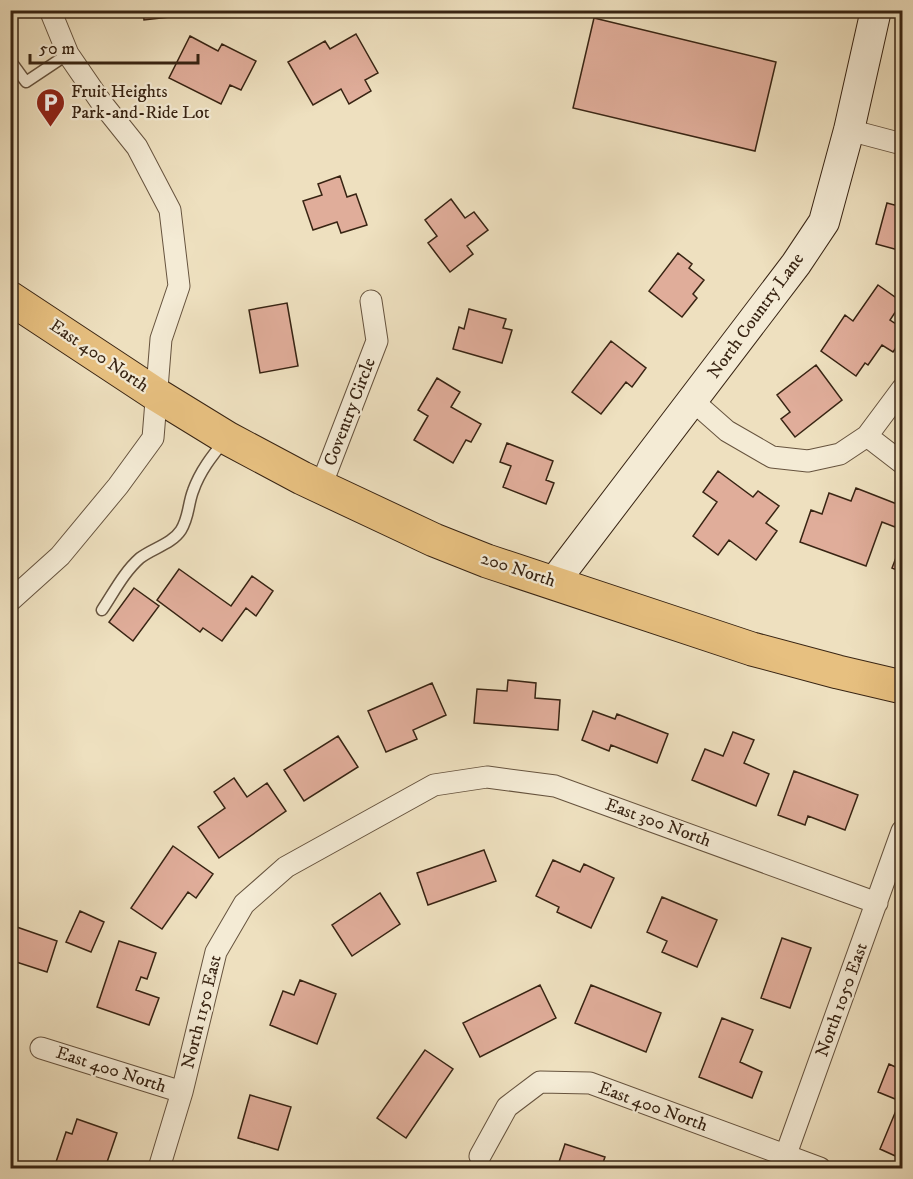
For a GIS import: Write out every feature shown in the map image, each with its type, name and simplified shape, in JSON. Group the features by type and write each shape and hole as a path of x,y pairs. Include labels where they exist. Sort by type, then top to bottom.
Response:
{"main road":[{"name":"East 400 North","path":"10,298 157,395"},
{"name":"200 North","path":"157,395 227,438 321,486 435,540 487,561 753,649 903,687"}],"street":[{"path":"10,601 60,556 118,486 153,438 161,339 179,286 170,210 137,147 68,54 50,10"},
{"name":"North Country Lane","path":"554,582 796,264 824,222 849,130 876,10"},
{"path":"849,130 903,144"},
{"name":"Coventry Circle","path":"321,486 377,341 371,301"},
{"path":"693,401 728,431 772,457 808,461 840,454 867,436 903,389"},
{"path":"867,436 903,463"},
{"name":"East 300 North","path":"434,785 487,777 555,786 877,903"},
{"name":"North 1150 East","path":"159,1168 182,1092 216,952 244,904 286,867 434,785"},
{"name":"North 1050 East","path":"783,1162 903,831"},
{"name":"East 400 North","path":"41,1048 182,1092"},
{"name":"East 400 North","path":"480,1156 507,1107 540,1082 590,1083 783,1162 820,1168"}],"lane":[{"path":"10,60 26,82 68,54"},
{"path":"102,610 128,570 141,557 176,537 189,514 192,492 201,473 227,438"}],"building":[{"path":"143,10 187,10 187,15 144,20"},
{"path":"594,18 776,62 755,151 573,108"},
{"path":"356,34 378,73 365,80 371,91 349,104 341,89 313,105 288,62 325,41 330,49"},
{"path":"190,36 218,51 222,44 256,61 241,90 230,85 221,104 169,78"},
{"path":"340,176 347,197 356,194 367,225 341,233 337,222 313,230 303,201 322,195 318,184"},
{"path":"451,199 465,218 474,212 488,230 467,246 473,254 450,272 428,243 437,236 425,220"},
{"path":"887,203 902,207 902,251 876,244"},
{"path":"678,253 692,264 689,268 704,280 693,294 697,298 682,317 649,291"},
{"path":"878,285 902,302 890,320 902,328 902,339 893,352 882,345 868,365 865,363 856,376 821,351 845,315 853,321"},
{"path":"287,303 298,366 260,373 249,310"},
{"path":"469,309 506,319 503,328 512,330 502,363 453,349 459,327 464,329"},
{"path":"611,341 646,368 632,387 626,382 601,414 572,392"},
{"path":"816,365 842,400 795,437 781,419 790,412 777,395"},
{"path":"437,378 460,392 451,407 481,424 471,442 466,440 453,463 414,440 428,416 418,410"},
{"path":"507,443 553,461 546,480 554,483 546,504 503,487 511,466 500,462"},
{"path":"718,471 753,497 758,491 779,506 766,523 777,531 756,560 729,540 718,555 693,536 717,502 703,492"},
{"path":"856,488 902,506 895,527 882,522 866,566 800,542 811,510 822,514 829,493 851,501"},
{"path":"902,542 902,572 892,568"},
{"path":"179,569 231,606 252,576 273,591 256,616 246,608 222,641 203,628 200,632 157,600"},
{"path":"134,588 159,606 133,641 109,622"},
{"path":"508,680 536,683 535,698 560,700 558,730 474,723 477,689 507,691"},
{"path":"432,683 446,715 413,730 417,739 386,752 368,711"},
{"path":"593,711 615,719 617,714 668,734 657,763 611,745 609,751 582,740"},
{"path":"733,732 754,740 744,763 769,774 756,806 692,780 705,749 723,756"},
{"path":"338,736 358,767 304,801 284,770"},
{"path":"794,771 858,795 845,830 808,816 805,825 778,815"},
{"path":"234,778 247,797 267,783 286,811 219,858 198,827 225,808 214,792"},
{"path":"173,846 213,874 196,898 188,892 162,929 131,908"},
{"path":"484,850 496,881 428,905 417,873"},
{"path":"553,860 580,872 584,864 614,878 591,928 557,912 559,907 536,896"},
{"path":"380,893 400,924 352,956 332,925"},
{"path":"662,897 717,920 697,967 662,952 667,941 647,932"},
{"path":"80,911 104,922 91,952 66,942"},
{"path":"11,925 57,941 47,972 10,960"},
{"path":"782,938 811,948 790,1008 761,998"},
{"path":"119,941 156,953 147,979 141,977 136,990 159,998 149,1025 97,1007"},
{"path":"300,980 336,994 317,1044 270,1025 283,991 294,995"},
{"path":"540,985 556,1018 480,1057 463,1023"},
{"path":"591,985 661,1013 646,1052 575,1023"},
{"path":"722,1018 753,1030 740,1062 762,1072 752,1098 699,1077"},
{"path":"425,1050 453,1069 406,1138 377,1118"},
{"path":"889,1064 902,1070 902,1159 880,1149 900,1101 878,1092"},
{"path":"250,1095 291,1107 278,1150 238,1138"},
{"path":"77,1119 117,1133 105,1168 54,1168 66,1132 72,1134"},
{"path":"565,1144 605,1157 601,1168 557,1168"}],"place":[{"name":"Fruit Heights Park-and-Ride Lot","path":"50,128"}]}
